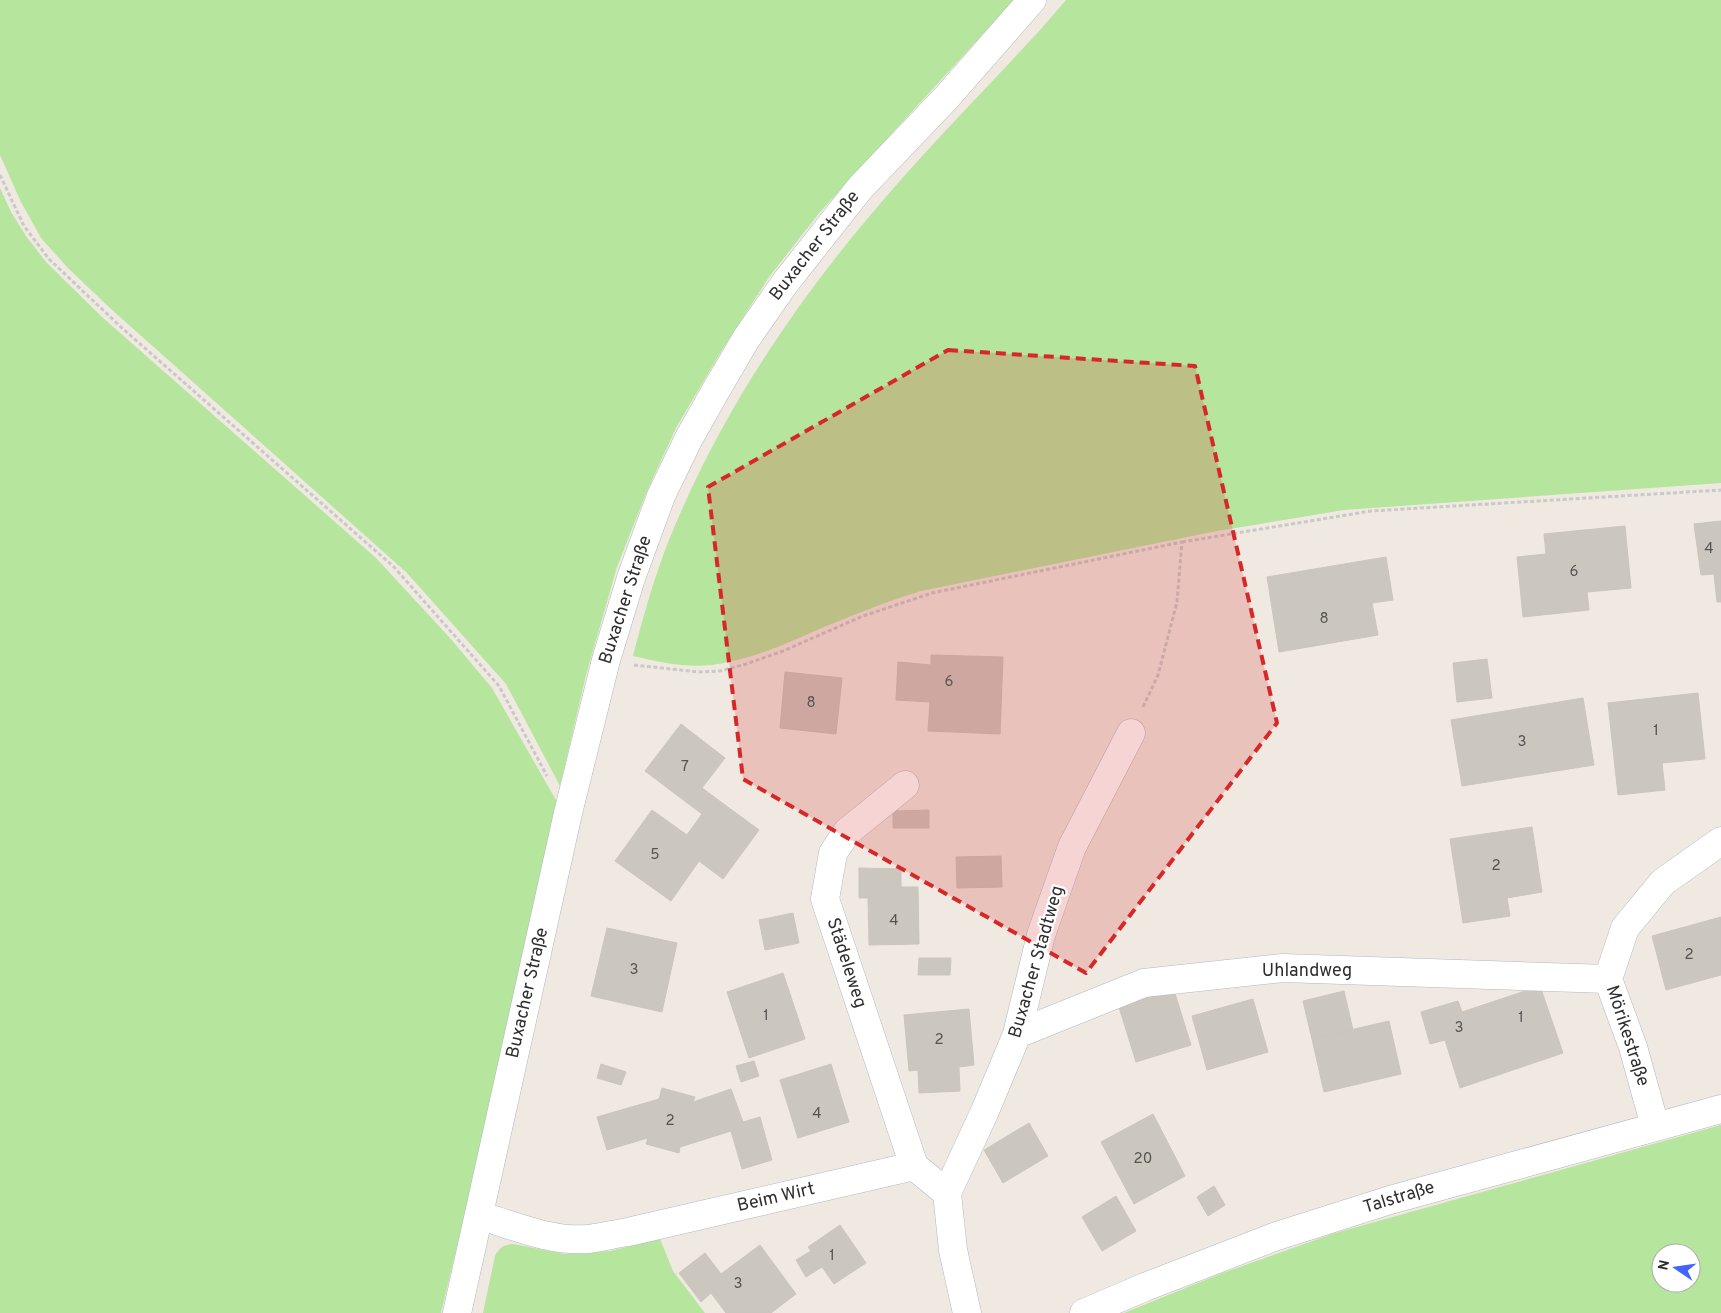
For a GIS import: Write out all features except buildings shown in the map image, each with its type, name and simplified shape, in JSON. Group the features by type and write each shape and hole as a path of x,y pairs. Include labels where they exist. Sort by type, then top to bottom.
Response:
{"street":[{"name":"Buxacher Straße","path":"457,1313 568,813 606,660 630,578 661,496 714,392 746,339 785,283 860,188 946,98 1032,0"},
{"name":"Buxacher Stadtweg","path":"947,1193 985,1111 1017,1034 1041,935 1072,847 1131,733"},
{"name":"Städeleweg","path":"905,785 847,832 833,853 825,899 914,1166"},
{"name":"Mörikestraße","path":"1655,1126 1632,1047 1608,979 1625,928 1663,882 1721,841"},
{"name":"Uhlandweg","path":"1017,1034 1144,983 1283,968 1608,979"},
{"name":"Talstraße","path":"1084,1313 1274,1237 1390,1200 1721,1109"},
{"path":"914,1166 947,1193 953,1250 967,1313"},
{"name":"Beim Wirt","path":"479,1215 559,1238 588,1239 628,1232 914,1166"}],"path":[{"path":"0,175 24,226 49,259 122,328 394,567 499,686 552,787 568,813"},
{"path":"606,660 673,670 720,671 783,651 863,616 932,593 1182,542 1371,511 1721,490"},
{"path":"1131,733 1158,676 1177,602 1182,542"}],"highlighted area":[{"path":"948,350 1195,366 1277,723 1086,973 743,779 708,487"}],"green space":[{"path":"0,0 1014,0 820,212 769,277 722,350 677,426 647,491 617,567 586,675 560,786 506,684 407,573 111,309 68,268 41,238 21,202 0,155"},
{"path":"1066,0 1721,0 1721,483 1344,510 1217,531 921,591 824,627 770,650 727,663 702,666 682,665 633,656 658,569 688,497 731,412 782,331 809,292 889,194"},
{"path":"0,188 11,212 46,262 102,317 376,558 450,638 492,688 557,802 441,1313 0,1313"},
{"path":"1721,1125 1721,1313 1124,1313 1220,1274 1332,1234"},
{"path":"660,1239 673,1271 705,1313 483,1313 495,1256 504,1246 513,1244 565,1254 610,1251"}]}
